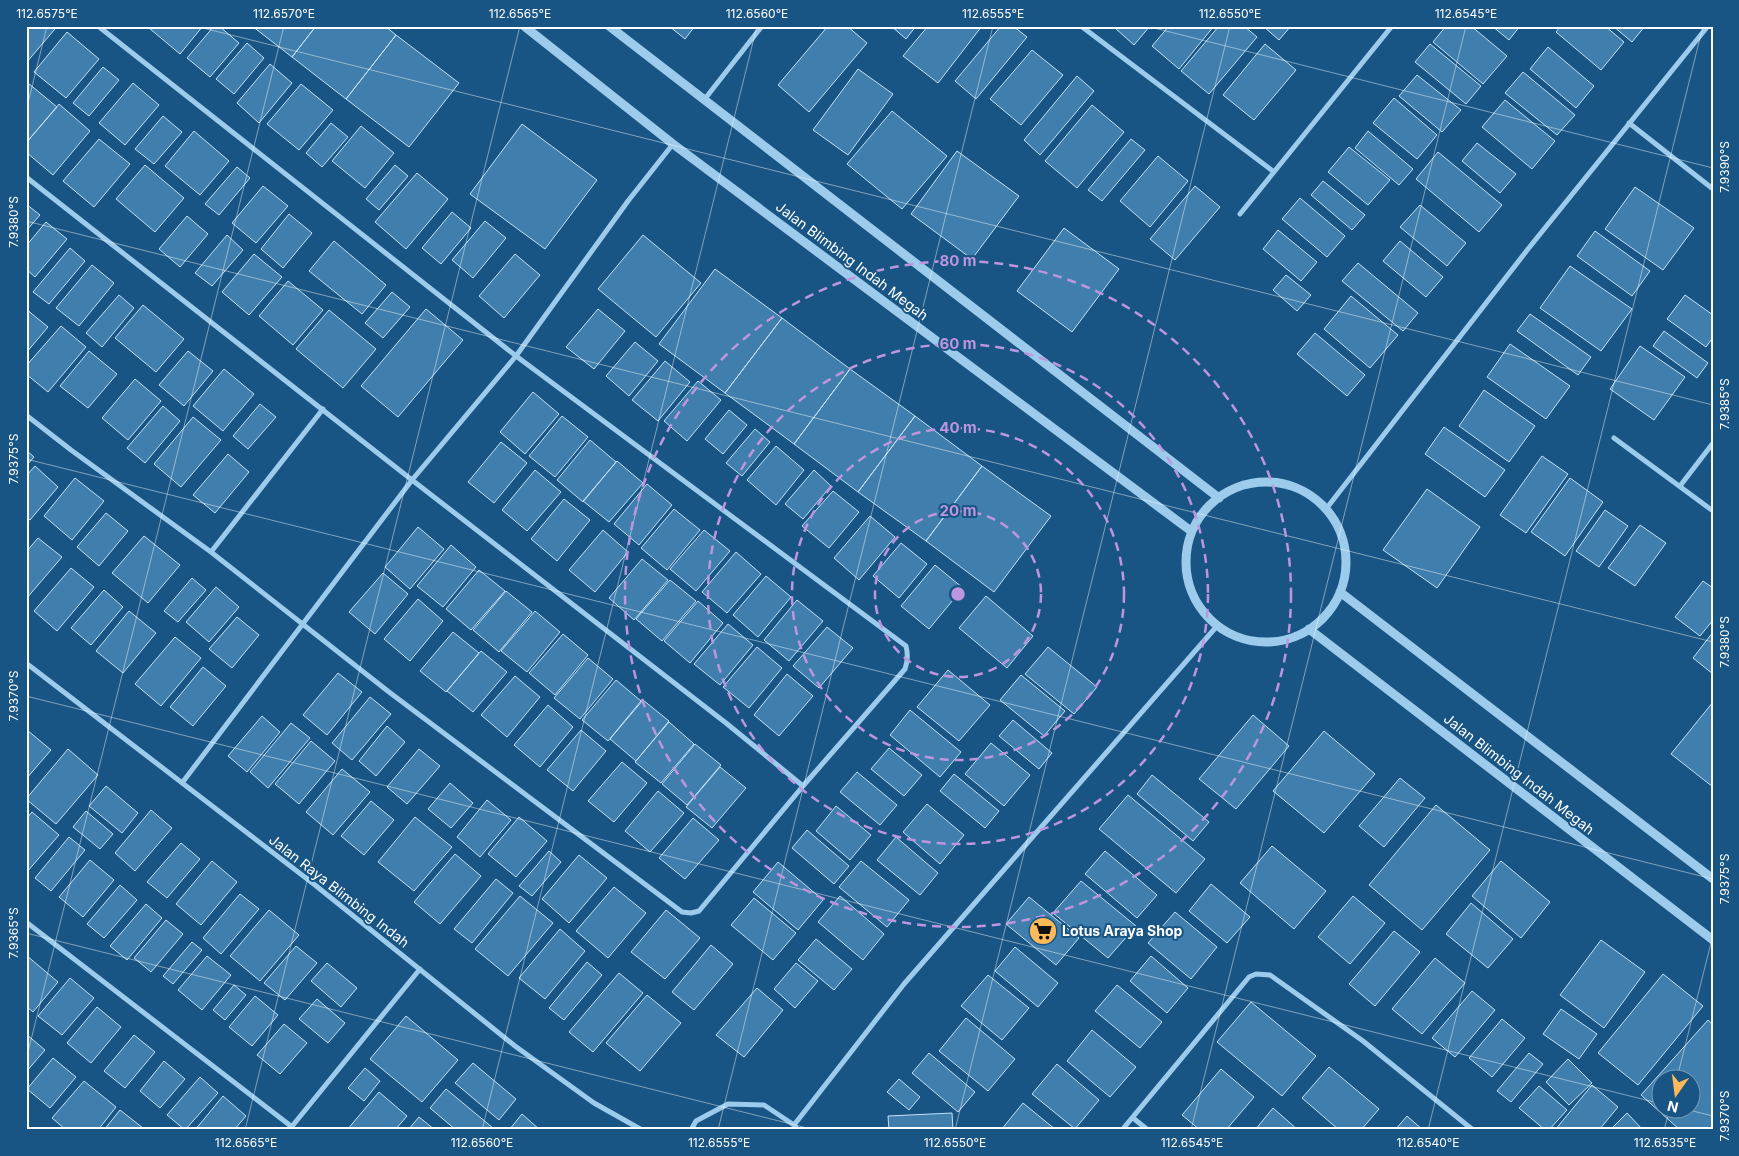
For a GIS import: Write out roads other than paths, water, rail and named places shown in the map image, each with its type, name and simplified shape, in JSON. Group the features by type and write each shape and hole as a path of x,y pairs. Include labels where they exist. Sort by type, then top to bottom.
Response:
{"street":[{"path":"26,415 212,552 389,692 682,912 691,913 698,911 905,669 908,654 906,646 516,356 98,26"},
{"name":"Jalan Blimbing Indah Megah","path":"524,26 673,144 1191,531"},
{"path":"609,26 1219,498"},
{"path":"704,100 762,26"},
{"path":"1081,26 1274,172"},
{"path":"1240,214 1392,26"},
{"path":"1326,509 1528,249 1708,26"},
{"path":"1629,123 1713,189"},
{"path":"182,783 412,480 516,356 628,201 673,144"},
{"path":"26,177 412,480 726,723 803,786"},
{"path":"212,552 323,409"},
{"path":"1614,438 1713,511"},
{"path":"1680,486 1713,443"},
{"path":"1251,483 1279,483 1304,492 1326,509 1338,527 1345,548 1346,570 1340,592 1331,610 1316,625 1298,636 1278,641 1256,642 1236,636 1217,626 1199,607 1188,583 1186,557 1191,531 1205,509 1219,498 1226,492 1251,483"},
{"path":"1340,592 1713,879"},
{"path":"691,1130 696,1121 728,1104 764,1105 796,1127 904,984 1217,626"},
{"name":"Jalan Blimbing Indah Megah","path":"1309,629 1713,940"},
{"name":"Jalan Raya Blimbing Indah","path":"26,663 315,885 566,1084 594,1103 642,1130"},
{"path":"26,922 292,1129 420,969"},
{"path":"1122,1130 1249,977 1256,974 1270,975 1363,1041 1473,1130"},
{"path":"1133,1118 1148,1130"}],"place":[{"name":"Lotus Araya Shop","path":"1043,931"}]}
